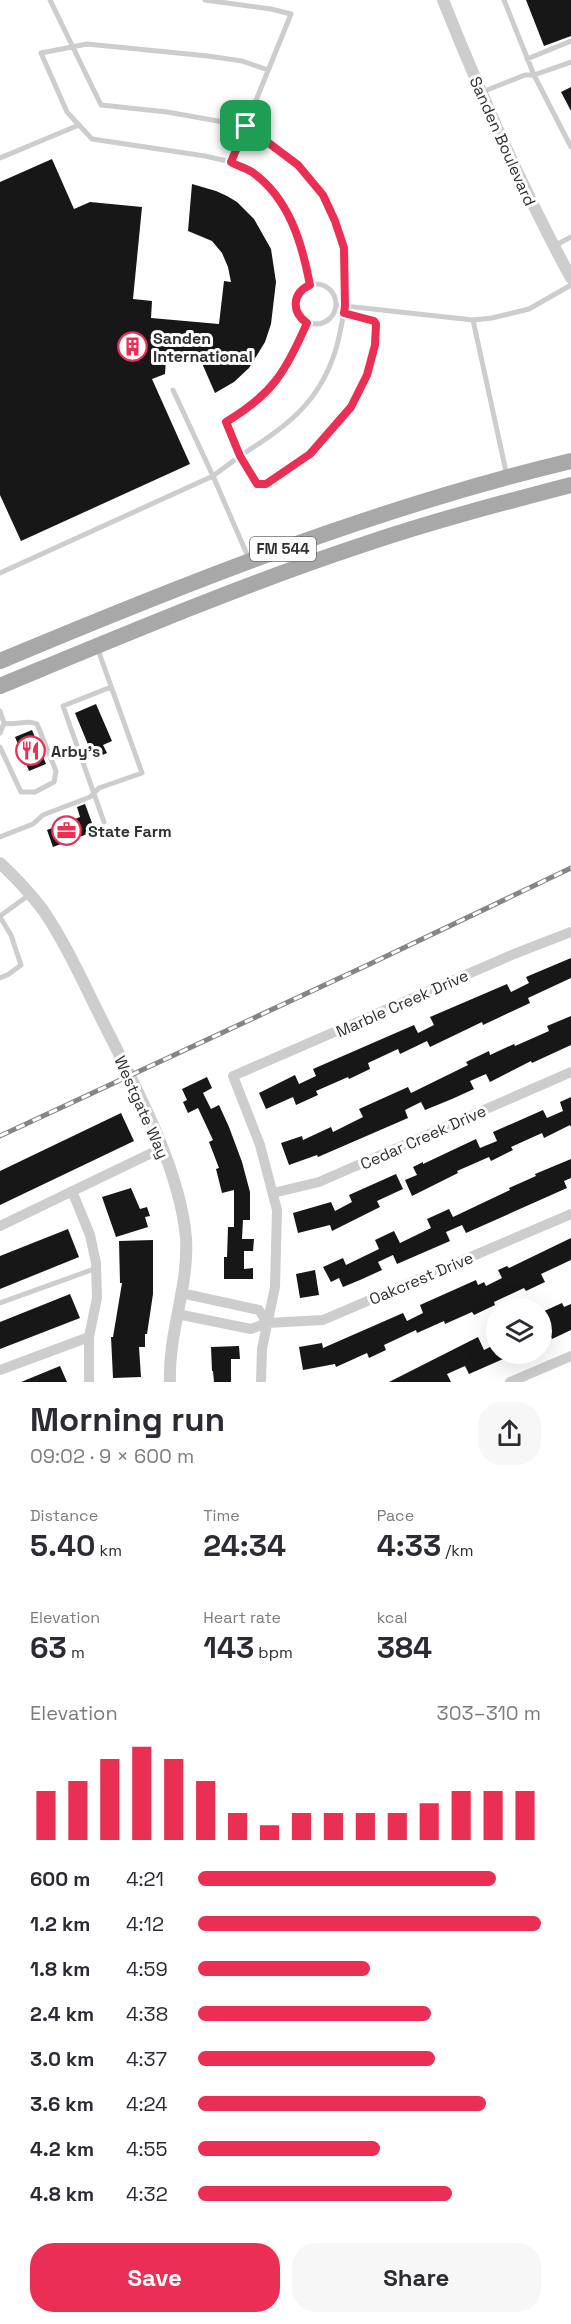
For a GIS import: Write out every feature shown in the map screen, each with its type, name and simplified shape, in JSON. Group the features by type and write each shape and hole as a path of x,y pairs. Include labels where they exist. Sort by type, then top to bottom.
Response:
{"main road":[{"name":"FM 544","path":"0,661 171,590 359,522 507,477 571,461"},
{"name":"FM 544","path":"0,686 259,581 366,543 459,514 571,485"},
{"path":"250,561 259,581"}],"street":[{"name":"Sanden Boulevard","path":"443,0 480,93 525,190 571,278"},
{"name":"Westgate Way","path":"0,863 31,894 58,934 129,1074 162,1148 178,1191 183,1212 186,1268 171,1343 170,1382"},
{"name":"Marble Creek Drive","path":"273,1193 260,1145 233,1076 514,954 571,932"},
{"name":"Cedar Creek Drive","path":"273,1193 319,1182 571,1072"},
{"path":"0,1226 162,1148"},
{"path":"72,1191 90,1235 97,1268 97,1298 89,1337 89,1382"},
{"path":"261,1382 262,1349 275,1287 277,1210 273,1193"},
{"name":"Oakcrest Drive","path":"177,1314 251,1329 267,1323 323,1320 571,1214"},
{"path":"181,1293 259,1310 267,1323"},
{"path":"0,1370 89,1337"},
{"path":"510,1382 571,1356"}],"lane":[{"path":"0,573 213,476 293,420 306,407 325,379 336,350 345,306 344,248 335,221 323,195 298,165 246,126 167,112 101,105 50,0"},
{"path":"205,0 291,14 231,162"},
{"path":"504,0 534,75 571,147"},
{"path":"527,59 571,41"},
{"path":"268,70 242,61 208,56 87,44 41,53 67,112 92,139 205,156 231,162 252,172 274,194 291,219 303,250 310,285"},
{"path":"480,93 525,75 534,75 571,62"},
{"path":"0,158 79,125"},
{"path":"554,246 571,237"},
{"path":"310,285 321,285 330,290 336,305 329,320 318,324 307,323 298,315 295,303 300,291 310,285"},
{"path":"336,305 473,320 529,309 571,285"},
{"path":"307,323 292,357 276,383 250,408 226,422 240,456 257,484 266,484 310,454 351,407 367,375 375,345 376,324 374,321 344,313"},
{"path":"473,320 507,477"},
{"path":"173,390 250,561"},
{"path":"0,837 33,824 42,815 90,797 99,788 142,773 97,646"},
{"path":"104,822 63,706 111,687"},
{"path":"0,711 4,723 0,733"},
{"path":"0,747 21,792 35,792 54,782 56,771 38,724 30,721 12,725 4,723"},
{"path":"0,978 21,965 11,935 0,916 31,894"},
{"path":"0,1303 97,1268"}],"building":[{"path":"526,0 571,0 571,36 544,46"},
{"path":"571,87 571,111 561,92"},
{"name":"Sanden International","path":"52,159 74,209 90,202 142,207 133,299 152,301 151,318 219,324 224,281 231,282 222,253 212,241 188,231 192,184 227,196 237,202 254,219 271,249 276,282 271,324 265,342 249,368 234,382 215,393 201,361 166,358 165,374 152,379 190,464 21,541 0,495 0,182"},
{"path":"96,704 112,741 103,745 107,753 94,759 75,713"},
{"name":"Arby's","path":"32,730 46,764 29,771 15,737"},
{"path":"85,804 95,831 53,847 47,830 80,817 77,807"},
{"path":"571,958 571,978 528,998 530,1003 483,1025 482,1022 430,1047 427,1041 400,1054 398,1049 368,1063 370,1069 316,1091 318,1095 296,1105 293,1097 266,1109 259,1093 295,1075 299,1084 316,1076 313,1069 414,1025 418,1033 434,1025 430,1017 507,984 511,992 529,983 526,977"},
{"path":"571,1016 571,1045 532,1063 531,1061 490,1082 486,1074 470,1081 474,1089 425,1110 421,1102 405,1110 408,1118 318,1157 317,1155 289,1165 281,1143 302,1136 303,1140 331,1127 333,1132 363,1117 359,1109 408,1087 411,1093 468,1065 466,1062 489,1051 490,1055 514,1044 515,1046 549,1031 547,1026"},
{"path":"207,1077 212,1088 203,1093 211,1109 219,1105 242,1162 250,1192 250,1220 243,1220 242,1239 254,1239 253,1251 244,1251 244,1269 253,1268 253,1279 224,1279 228,1227 234,1227 234,1190 222,1193 216,1169 219,1168 209,1142 213,1140 198,1108 188,1113 183,1102 187,1100 182,1089"},
{"path":"571,1097 571,1127 570,1125 544,1138 542,1133 511,1147 513,1150 491,1161 489,1157 457,1171 458,1173 412,1196 405,1180 417,1175 413,1167 476,1139 480,1148 497,1141 493,1132 543,1110 547,1118 563,1111 560,1102"},
{"path":"121,1113 134,1141 0,1205 0,1171"},
{"path":"571,1159 571,1178 564,1181 567,1188 466,1233 462,1225 446,1232 450,1241 397,1264 393,1255 378,1262 382,1270 343,1287 339,1278 331,1282 323,1267 343,1258 346,1265 379,1249 375,1240 394,1231 400,1243 431,1228 427,1219 449,1209 453,1217 510,1190 509,1188 536,1176 535,1174"},
{"path":"396,1174 403,1189 377,1201 380,1207 332,1231 330,1225 298,1233 293,1213 331,1202 335,1211 352,1202 349,1195"},
{"path":"131,1188 140,1209 147,1207 150,1216 145,1217 148,1227 116,1237 102,1197"},
{"path":"68,1229 79,1257 0,1289 0,1256"},
{"path":"571,1238 571,1260 541,1274 545,1282 503,1298 486,1298 486,1309 474,1315 472,1312 445,1324 444,1321 417,1333 416,1330 384,1345 386,1350 369,1358 367,1353 336,1367 335,1364 303,1370 299,1347 322,1343 323,1348 403,1313 407,1321 423,1313 420,1305 476,1280 478,1285 484,1282 486,1286 502,1278 498,1270 507,1266 509,1268"},
{"path":"153,1240 153,1294 147,1334 145,1334 145,1347 139,1347 141,1377 113,1378 111,1337 113,1337 122,1283 120,1283 119,1241"},
{"path":"315,1270 319,1295 300,1298 296,1274"},
{"path":"70,1294 80,1318 0,1349 0,1322"},
{"path":"562,1303 564,1307 571,1304 571,1330 552,1339 552,1308"},
{"path":"478,1337 484,1350 486,1349 486,1364 492,1364 469,1374 465,1366 447,1374 451,1382 389,1382"},
{"path":"239,1346 240,1359 231,1359 231,1382 214,1382 211,1347"},
{"path":"60,1366 67,1382 21,1382"}],"railway":[{"path":"0,1136 571,868"}],"place":[{"name":"Sanden International","path":"132,347"},
{"name":"Arby's","path":"30,751"},
{"name":"State Farm","path":"67,831"}],"route":[{"path":"246,126 298,165 323,195 344,248 344,313 376,322 377,335 367,375 351,407 310,454 266,484 257,484 240,456 226,422 250,408 276,383 292,357 307,323 298,315 295,303 300,291 310,285 303,250 291,219 274,194 252,172 231,162 246,126"}]}
